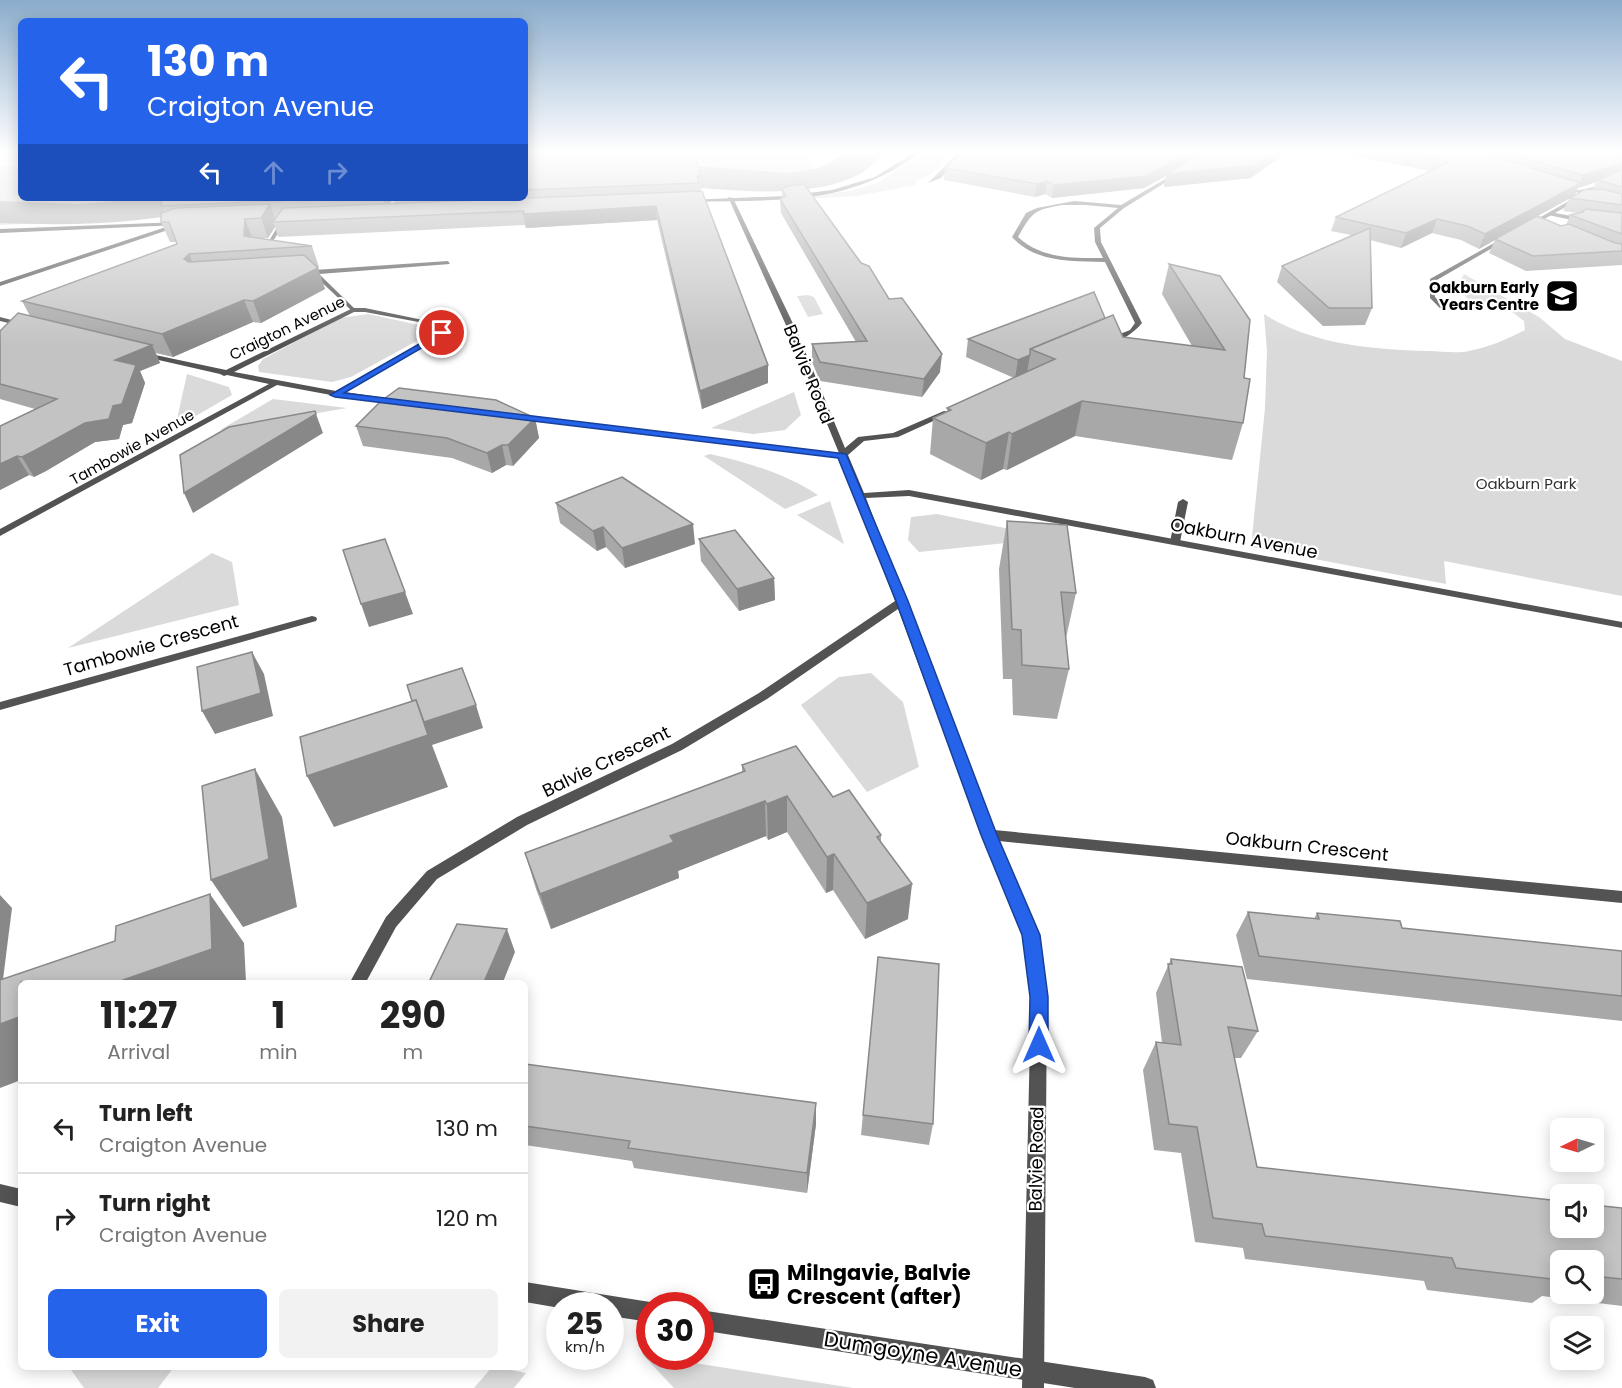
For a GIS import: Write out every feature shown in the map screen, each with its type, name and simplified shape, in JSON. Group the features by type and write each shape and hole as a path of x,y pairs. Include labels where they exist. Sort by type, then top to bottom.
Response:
{"street":[{"name":"Balvie Road","path":"738,216 794,334 902,601 989,835 1031,935 1039,997 1033,1379"},
{"path":"1027,216 1015,237 1022,246 1036,253 1064,258 1107,260"},
{"path":"1101,346 1132,331 1138,323 1098,242 1097,228 1112,216"},
{"path":"1519,230 1547,216"},
{"path":"1559,216 1591,221"},
{"path":"271,240 285,218"},
{"path":"274,219 294,218"},
{"path":"1565,226 1574,223 1574,219"},
{"path":"0,231 182,223 0,285"},
{"path":"1529,225 1538,229"},
{"path":"1442,307 1432,297 1432,280 1510,236"},
{"path":"302,273 448,263"},
{"path":"314,273 352,310"},
{"name":"Craigton Avenue","path":"225,374 352,310 365,310 444,325 442,333 335,395"},
{"path":"2,321 38,328"},
{"path":"1111,341 1120,344"},
{"name":"Craigton Avenue","path":"138,353 225,374 335,395 412,404"},
{"name":"Tambowie Avenue","path":"0,533 276,383"},
{"path":"507,416 842,456 861,439 895,435 957,409"},
{"name":"Oakburn Avenue","path":"859,496 909,493 1622,625"},
{"path":"1175,542 1183,502"},
{"name":"Balvie Crescent","path":"359,980 391,922 432,875 522,821 677,747 763,696 902,601"},
{"name":"Tambowie Crescent","path":"0,706 312,619"},
{"name":"Oakburn Crescent","path":"989,835 1622,897"},
{"path":"0,1193 18,1197"},
{"path":"528,1292 546,1295"},
{"name":"Dumgoyne Avenue","path":"714,1322 1033,1379 1145,1388"}],"green space":[{"path":"0,216 36,216 69,222 0,225"},
{"name":"Oakburn Park","path":"1464,274 1539,317 1565,339 1622,361 1622,596 1444,561 1446,584 1251,547 1265,408 1267,351 1264,314 1302,333 1322,339 1364,347 1407,350 1464,352 1505,340 1525,330 1524,321 1504,306 1472,304 1457,287"},
{"path":"797,296 814,297 823,314 808,317"},
{"path":"368,314 433,328 433,332 351,377 332,382 259,372 258,366 263,359 340,318"},
{"path":"187,374 229,387 232,395 175,428"},
{"path":"794,392 801,415 785,430 753,434 711,428"},
{"path":"273,399 347,408 220,430"},
{"path":"710,454 766,470 818,495 785,509 704,456"},
{"path":"830,501 844,544 797,515"},
{"path":"937,514 1053,538 919,552 908,540 911,517"},
{"path":"212,553 232,562 239,605 68,648"},
{"path":"871,673 903,702 919,767 867,792 801,705 839,677"},
{"path":"714,1366 853,1388 674,1388 657,1370 714,1370"},
{"path":"71,1370 172,1370 158,1388 84,1388"},
{"path":"489,1370 526,1373 514,1388 474,1388"}],"building":[{"path":"161,216 262,216 261,218 245,219 244,236 312,246 189,254 184,259 189,262 304,255 318,268 253,301 244,300 162,334 22,301 177,244 169,222 161,222"},
{"path":"277,216 415,216 273,222"},
{"path":"658,216 711,216 768,365 700,391"},
{"path":"790,216 827,216 861,263 869,266 889,299 902,298 942,354 924,379 820,362 812,344 867,341"},
{"path":"1519,216 1485,234 1467,226 1437,219 1406,233 1336,217"},
{"path":"1537,216 1561,226 1569,224 1622,244 1622,251 1533,256 1495,239"},
{"path":"1572,216 1622,216 1622,234"},
{"path":"1370,228 1372,308 1329,308 1282,266"},
{"path":"1169,264 1220,276 1250,320 1244,378 1250,379 1243,423 1082,401 1012,434 1009,432 986,443 933,418 951,410 947,408 1055,359 1030,349 1113,315 1123,337 1225,350"},
{"path":"1094,292 1105,318 1030,349 1030,355 1018,360 968,339"},
{"path":"18,313 152,345 115,360 136,365 122,404 113,406 109,419 85,423 22,457 17,456 0,464 0,426 57,399 0,384 0,331"},
{"path":"399,388 496,400 535,418 508,445 502,445 487,453 447,438 356,426 381,401"},
{"path":"315,411 316,414 184,493 180,455 229,427"},
{"path":"622,477 693,524 622,548 603,527 593,531 556,503"},
{"path":"1007,521 1067,525 1076,593 1061,592 1069,669 1022,665 1021,630 1012,629"},
{"path":"735,530 774,578 737,589 699,539"},
{"path":"385,539 405,592 361,604 343,550"},
{"path":"252,652 261,693 202,711 197,667"},
{"path":"462,668 476,705 424,722 416,700 412,701 407,685"},
{"path":"416,700 428,735 307,776 300,737"},
{"path":"796,746 833,797 849,790 881,835 877,837 912,884 867,903 834,854 827,857 787,796 767,804 765,801 670,836 674,842 540,894 525,853 745,771 742,765"},
{"path":"255,769 269,859 211,880 202,786"},
{"path":"210,894 212,949 123,980 18,980 18,1017 0,1024 0,980 115,941 116,926"},
{"path":"1248,912 1319,919 1317,913 1400,921 1402,928 1622,951 1622,996 1259,956"},
{"path":"457,924 507,929 485,980 430,980"},
{"path":"878,957 939,964 933,1124 863,1115"},
{"path":"1171,959 1242,967 1258,1031 1228,1027 1257,1167 1550,1200 1550,1238 1604,1238 1604,1206 1622,1208 1622,1279 1604,1277 1604,1250 1550,1250 1550,1279 1456,1268 1452,1258 1265,1236 1262,1224 1213,1218 1197,1127 1169,1124 1156,1042 1181,1045 1168,964 1172,964"},
{"path":"528,1064 816,1103 807,1173 628,1148 630,1141 528,1126"}],"place":[{"name":"Oakburn Early Years Centre","path":"1562,296"},
{"name":"Milngavie, Balvie Crescent (after)","path":"764,1284"}],"route":[{"path":"442,333 335,395 842,456 856,485 902,601 989,835 1031,935 1039,997 1039,1045"}]}
